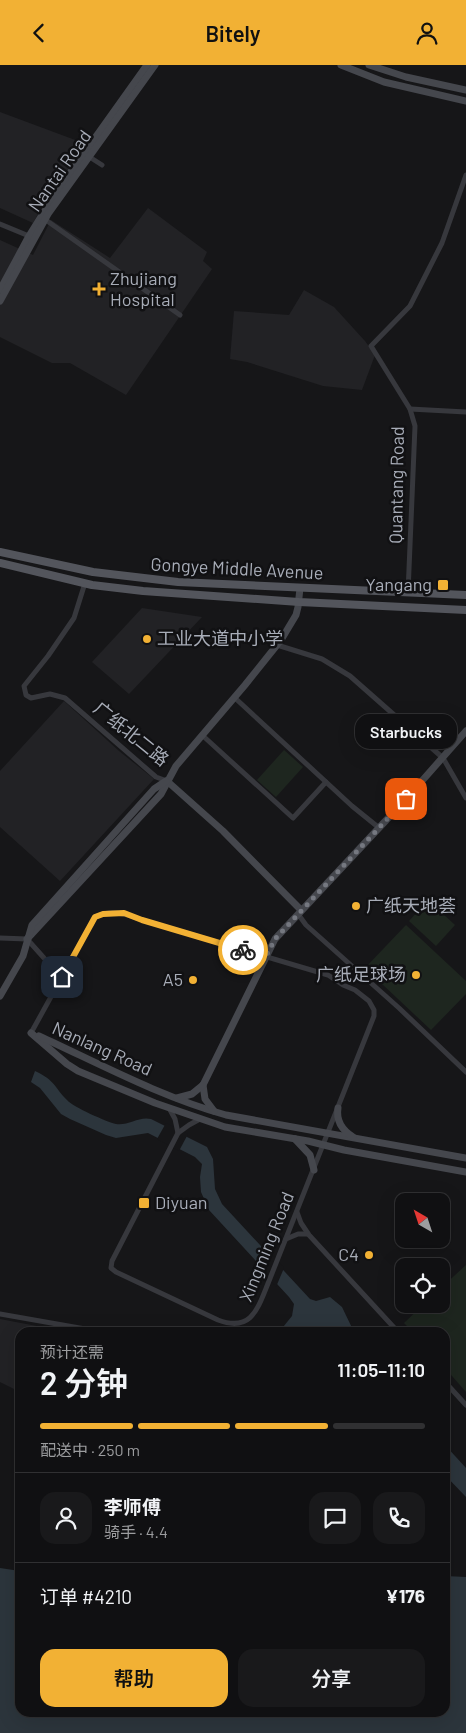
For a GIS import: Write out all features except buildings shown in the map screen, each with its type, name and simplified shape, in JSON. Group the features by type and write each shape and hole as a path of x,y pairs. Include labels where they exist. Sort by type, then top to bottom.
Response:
{"main road":[{"name":"Gongye Middle Avenue","path":"0,551 76,569 143,579 466,595"},
{"path":"0,563 85,583 158,593 466,610"}],"street":[{"name":"Nantai Road","path":"0,301 43,217 83,153 147,65"},
{"name":"Nantai Road","path":"0,290 29,237 154,65"},
{"path":"342,65 384,82 466,101"},
{"path":"369,65 406,77 466,90"},
{"path":"88,156 102,165"},
{"name":"Quantang Road","path":"408,593 415,427 410,409 371,346 410,307 442,243 466,175"},
{"path":"43,217 180,315"},
{"path":"0,224 29,237"},
{"path":"410,409 466,412"},
{"name":"广纸北二路","path":"85,583 74,618 48,656 24,686 26,695 31,698 50,694 65,698 156,777 167,781 223,831 300,912"},
{"path":"0,996 23,956 32,925 154,789 167,781 176,766 277,645 296,615 300,588"},
{"path":"277,645 322,659 350,676 442,758 466,798"},
{"path":"234,697 352,806 378,827"},
{"path":"177,1097 192,1094 203,1085 275,939 466,731"},
{"path":"202,735 293,818 326,782"},
{"path":"300,912 306,925 400,1008 466,1071"},
{"name":"Xingming Road","path":"62,977 95,917 103,914 124,913 328,975 343,985 359,992 373,1007 374,1016 267,1286 254,1315 244,1321 228,1322 218,1320 116,1272 112,1268 112,1261 179,1130"},
{"path":"0,938 27,939 62,977 31,1033"},
{"name":"Nanlang Road","path":"31,1033 128,1078 215,1112 271,1124 466,1158"},
{"name":"Nanlang Road","path":"31,1033 72,1067 168,1108 200,1119 238,1130 466,1172"},
{"path":"203,1085 205,1099 215,1112"},
{"path":"168,1108 174,1116 179,1130 200,1119"},
{"path":"338,1108 337,1117 341,1125 347,1133 355,1138"},
{"path":"270,1135 274,1130 271,1124"},
{"path":"295,1139 310,1155 314,1170"},
{"path":"381,1157 377,1149 383,1143"},
{"path":"297,1212 301,1223 309,1235 393,1327"},
{"path":"285,1242 298,1234 309,1235"},
{"path":"0,1314 74,1327"},
{"path":"450,1387 466,1405"}],"shaded area":[{"path":"0,112 86,144 43,205 33,223 0,208"},
{"name":"Zhujiang Hospital","path":"148,208 207,252 203,261 212,269 126,395 70,363 52,363 0,337 0,240 33,255 51,220 110,258"},
{"path":"304,290 334,307 375,355 362,390 323,386 247,362 230,359 234,311 289,315"},
{"name":"工业大道中小学","path":"142,608 202,617 129,694 92,662"},
{"path":"64,701 119,751 154,779 60,881 0,827 0,771"},
{"path":"284,750 303,767 276,797 257,780"},
{"path":"428,900 455,925 436,946 409,921"},
{"name":"广纸足球场","path":"406,925 466,981 466,994 431,1030 365,968"},
{"path":"35,1071 51,1081 70,1103 98,1117 116,1124 125,1124 147,1118 151,1119 207,1147 213,1159 215,1189 222,1204 310,1299 316,1301 330,1297 342,1307 352,1327 283,1327 292,1316 294,1304 209,1210 201,1192 200,1177 202,1164 195,1157 148,1133 116,1138 70,1119 61,1114 40,1088 31,1082"},
{"path":"466,1265 466,1392 450,1374 450,1327 408,1327 404,1323 415,1313 450,1313 450,1280"},
{"path":"0,1319 42,1327 15,1327 15,1390 0,1382"},
{"path":"450,1450 466,1468 466,1497 450,1480"},
{"path":"0,1568 15,1570 15,1717 450,1717 450,1576 466,1577 466,1733 0,1733"}],"pier":[{"path":"166,1123 188,1134 179,1151 157,1139"},
{"path":"271,1253 284,1268 276,1287 263,1273"}],"way so far":[{"path":"243,950 266,956 275,939 372,833 406,799"}],"place":[{"name":"Zhujiang Hospital","path":"99,289"},
{"name":"Yangang","path":"443,585"},
{"name":"工业大道中小学","path":"147,639"},
{"name":"Starbucks","path":"406,799"},
{"name":"广纸天地荟","path":"356,906"},
{"name":"广纸足球场","path":"416,975"},
{"name":"A5","path":"193,980"},
{"name":"Diyuan","path":"144,1203"},
{"name":"C4","path":"369,1255"}],"route":[{"path":"62,977 95,917 103,914 124,913 243,950"}]}
